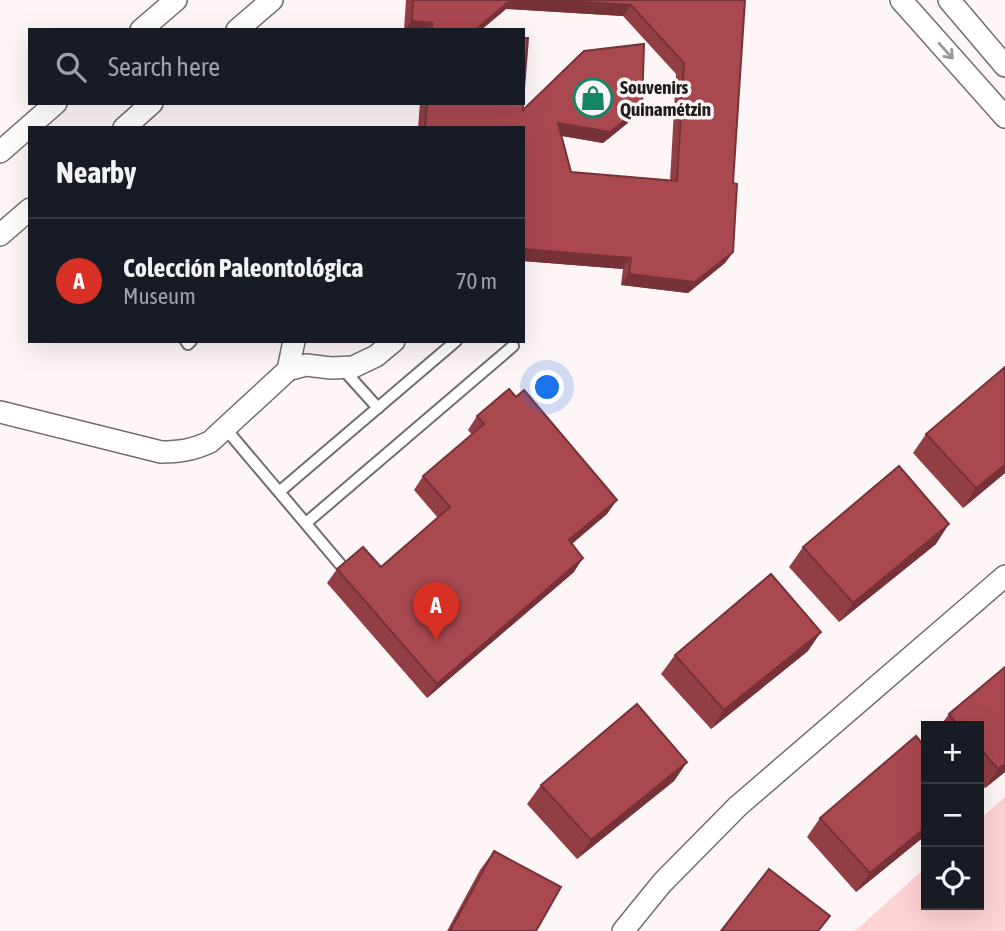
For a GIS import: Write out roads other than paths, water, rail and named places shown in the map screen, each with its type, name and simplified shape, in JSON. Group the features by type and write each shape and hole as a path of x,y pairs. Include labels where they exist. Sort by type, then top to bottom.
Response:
{"street":[{"path":"143,28 176,0"},
{"path":"239,28 272,0"},
{"path":"901,0 1005,117"},
{"path":"949,0 1005,66"},
{"path":"30,126 54,105"},
{"path":"126,126 150,105"},
{"path":"0,152 28,128"},
{"path":"0,235 28,211"},
{"path":"288,370 294,343"},
{"path":"0,412 161,452 179,452 210,442 288,370 306,365 353,367 376,356 392,343"},
{"path":"623,931 662,883 738,806 1005,576"}],"lane":[{"path":"279,492 454,343"},
{"path":"306,523 513,346"},
{"path":"341,368 378,408"},
{"path":"225,428 340,564"}],"place":[{"name":"Souvenirs Quinamétzin","path":"593,98"},
{"name":"Colección Paleontológica","path":"436,640"}]}
